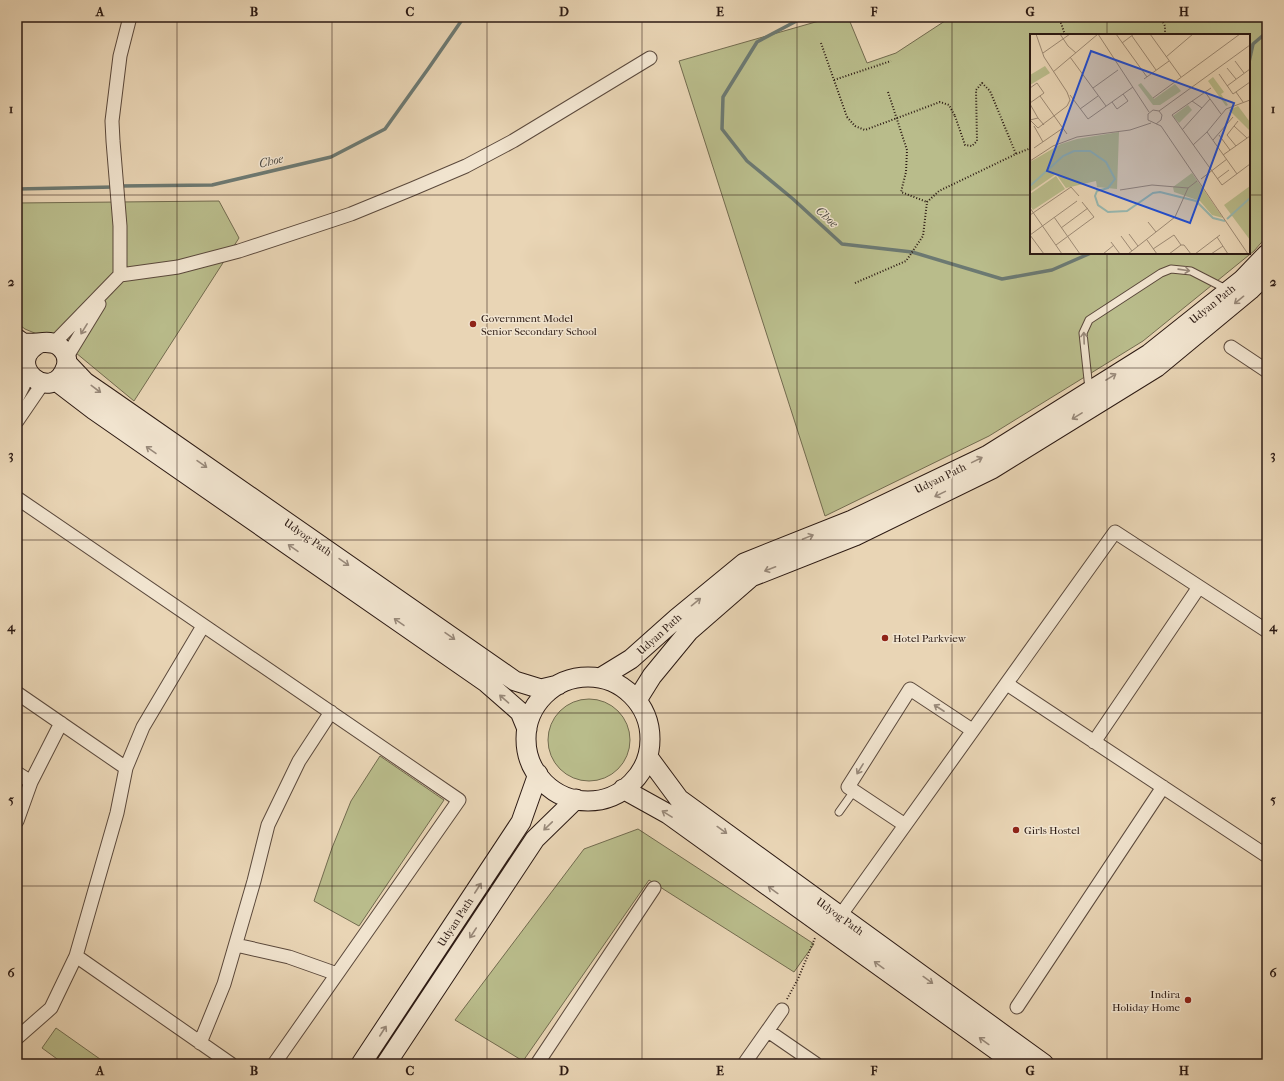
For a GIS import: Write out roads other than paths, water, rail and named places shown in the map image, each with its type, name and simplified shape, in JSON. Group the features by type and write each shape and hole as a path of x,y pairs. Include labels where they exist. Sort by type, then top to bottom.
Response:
{"main road":[{"name":"Udyan Path","path":"600,678 631,659 677,618 744,563 852,520 988,455 1149,354 1242,280 1267,254"},
{"name":"Udyan Path","path":"637,700 652,676 689,631 751,577 855,536 992,469 1157,367 1250,290 1267,272"},
{"path":"17,339 24,343 47,343 59,346 64,351 67,360 64,374 34,372 26,359 28,352 33,346 47,343"},
{"name":"Udyog Path","path":"67,360 85,382 515,681 541,689 558,685"},
{"name":"Udyog Path","path":"34,372 94,410 487,683 520,712 528,729"},
{"path":"583,677 600,678 611,681 630,692 645,713 649,727 650,742 648,757 638,775 631,783 615,794 600,799 576,799 554,790 538,774 530,757 527,738 528,729 531,716 538,704 547,693 558,685 566,681 583,677"},
{"name":"Udyog Path","path":"648,757 679,799 1044,1064"},
{"name":"Udyan Path","path":"361,1064 521,822 538,774"},
{"name":"Udyog Path","path":"623,789 668,814 1016,1064"},
{"name":"Udyan Path","path":"386,1064 535,839 576,799"}],"street":[{"path":"67,360 116,279 120,226 112,121 120,56 130,17"},
{"path":"47,343 116,279 178,267 239,251 351,214 412,189 466,166 513,141 650,58"},
{"path":"1231,347 1267,371"},
{"path":"17,398 34,372"},
{"path":"17,421 34,372"},
{"path":"17,498 459,800 274,1064"},
{"path":"840,916 1115,532 1267,631"},
{"path":"1094,742 1200,588"},
{"path":"17,1038 51,1008 76,956 117,813 126,768 143,727 203,626"},
{"path":"1007,684 1267,856"},
{"path":"905,825 848,787 910,689 972,730"},
{"path":"17,693 126,768"},
{"path":"200,1043 224,984 268,825 299,761 330,712"},
{"path":"17,821 31,782 61,723"},
{"path":"17,773 31,782"},
{"path":"1017,1007 1163,787"},
{"path":"537,1064 654,888"},
{"path":"236,945 289,957 337,974"},
{"path":"76,956 231,1064"},
{"path":"744,1064 782,1010"},
{"path":"768,1031 816,1064"}],"lane":[{"path":"1090,391 1083,333 1089,320 1161,273 1171,269 1191,271 1229,290"},
{"path":"839,812 854,791"}],"waterway":[{"name":"Choe","path":"120,186 212,185 331,157 385,129 464,17"},
{"name":"Choe","path":"804,17 757,42 723,97 722,129 747,161 793,199 842,244 912,252 1002,279 1052,270 1089,254"},
{"name":"Choe","path":"1250,58 1253,44 1267,32"},
{"name":"Choe","path":"17,189 114,187"}],"place":[{"name":"Government Model Senior Secondary School","path":"473,324"},
{"name":"Hotel Parkview","path":"885,638"},
{"name":"Girls Hostel","path":"1016,830"},
{"name":"Indira Holiday Home","path":"1188,1000"}]}
